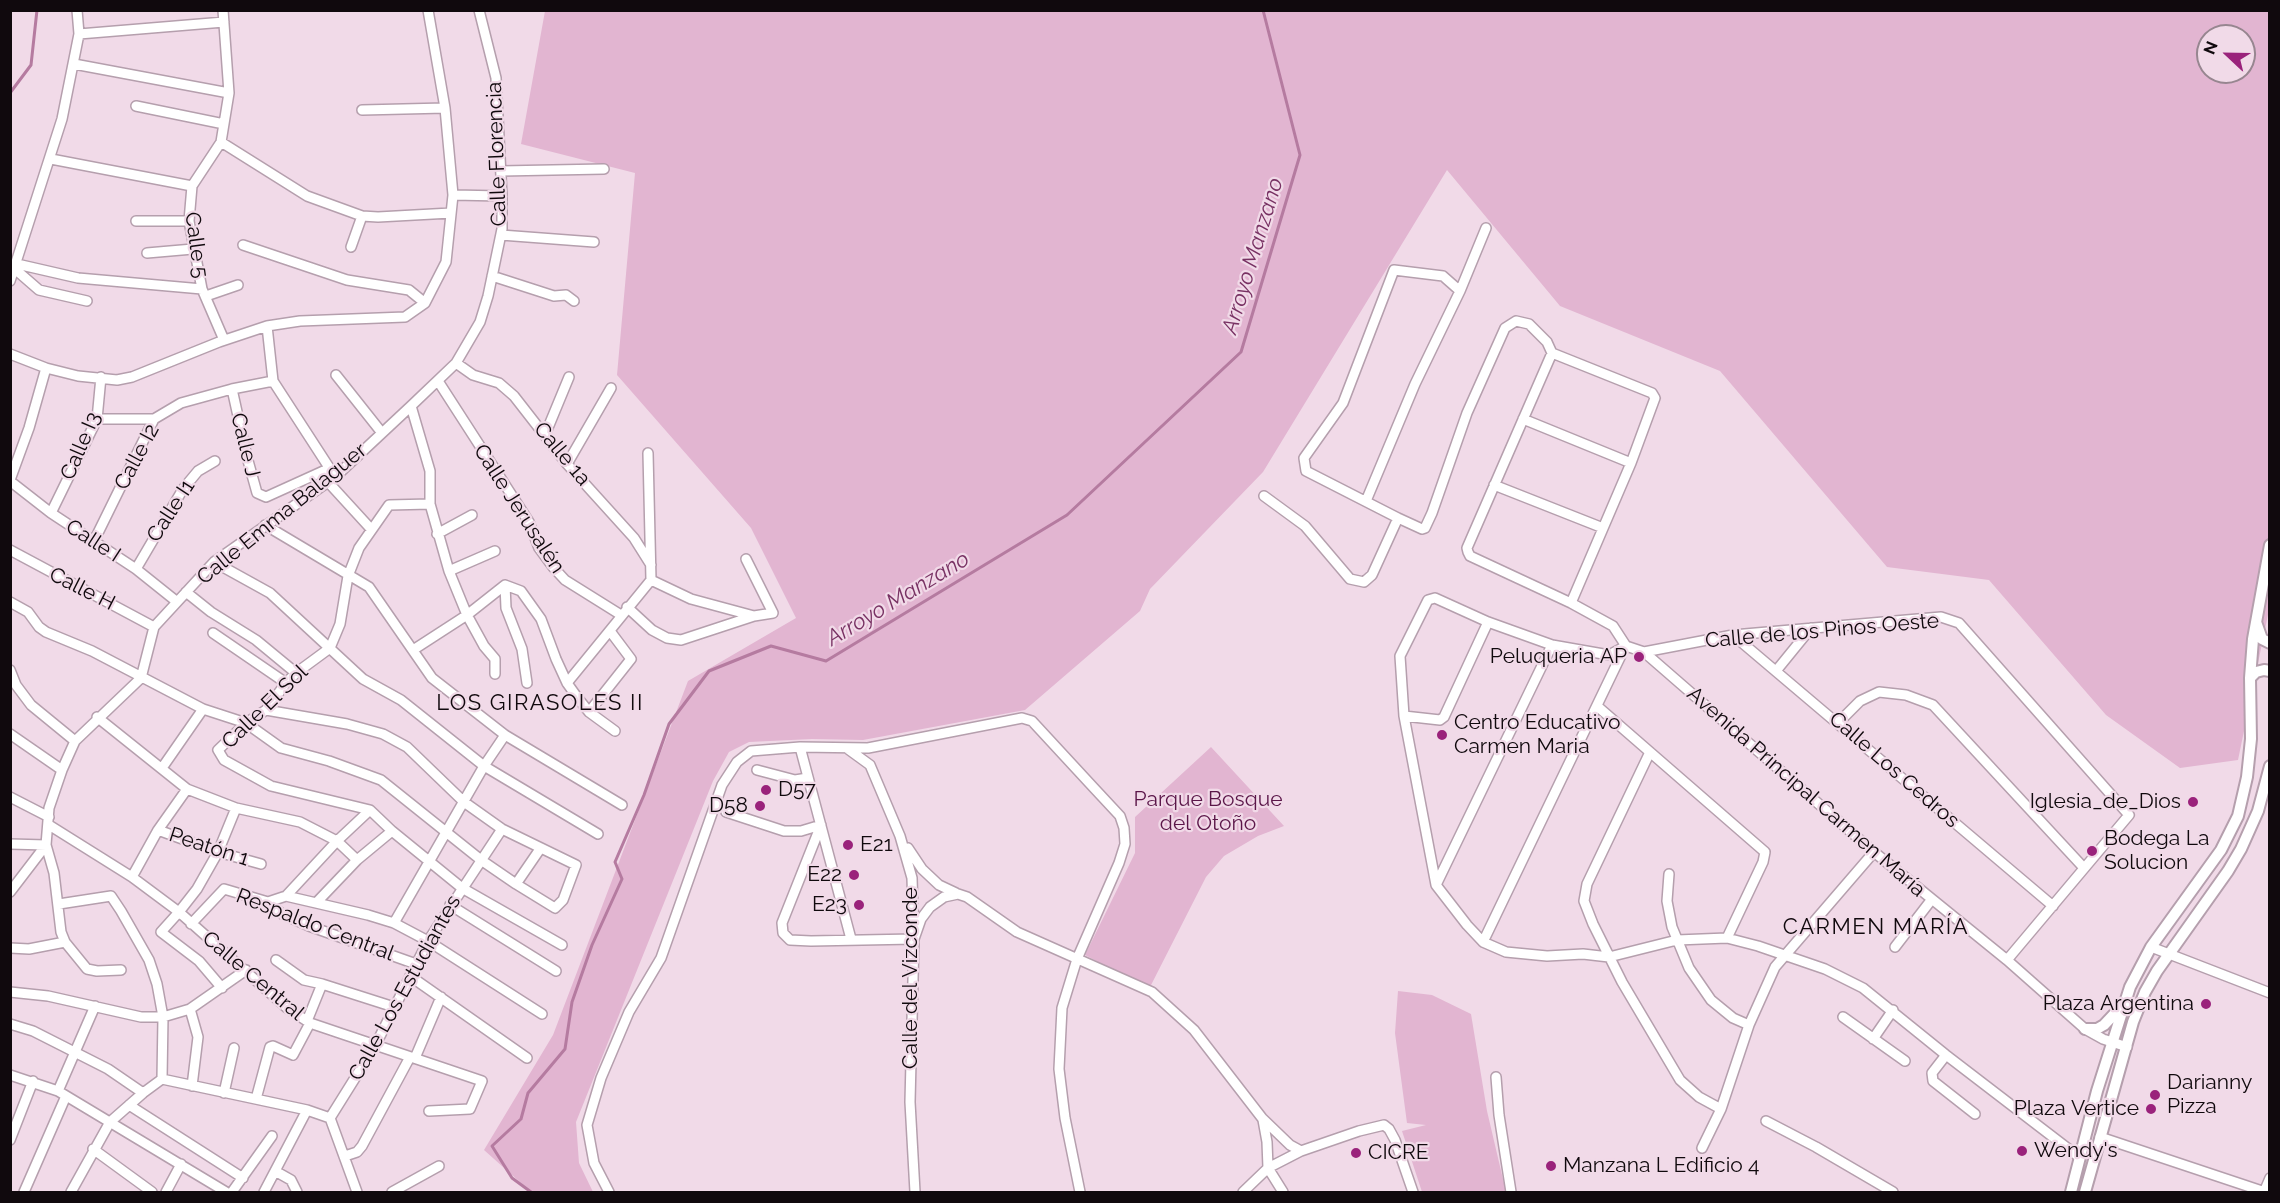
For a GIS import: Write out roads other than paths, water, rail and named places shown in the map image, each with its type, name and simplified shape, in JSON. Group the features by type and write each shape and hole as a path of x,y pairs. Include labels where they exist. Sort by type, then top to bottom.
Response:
{"main road":[{"path":"2071,1192 2112,1042 2133,979 2151,947 2215,859 2238,816 2247,777 2251,739 2250,678 2256,622 2270,545"},
{"path":"2256,622 2262,639 2270,643"},
{"path":"2250,678 2256,672 2270,671"},
{"path":"2085,1192 2133,1022 2145,992 2168,954 2228,871 2241,849 2258,811 2270,766"},
{"path":"2085,1029 2097,1029 2104,1025 2124,1004"}],"street":[{"path":"10,281 62,119 79,34 77,10"},
{"name":"Calle 5","path":"223,10 229,93 221,142 192,186 189,221 204,293 224,340"},
{"path":"10,354 46,368 78,376 117,380 132,377 224,340 267,326 300,321 405,317 425,303 446,262 453,195 445,108 428,10"},
{"name":"Calle Florencia","path":"456,363 480,322 501,235 502,196 496,78 478,11"},
{"path":"79,34 224,22"},
{"path":"74,64 229,93"},
{"path":"136,106 224,124"},
{"path":"362,110 445,108"},
{"path":"221,142 307,196 362,216 451,213"},
{"path":"51,159 192,186"},
{"path":"501,171 604,169"},
{"path":"453,195 502,196"},
{"path":"351,247 362,216"},
{"path":"136,221 189,221"},
{"path":"1366,501 1415,384 1460,291 1486,228"},
{"path":"501,235 594,242"},
{"path":"243,245 347,280 409,290 425,303"},
{"path":"147,253 194,249"},
{"path":"16,267 78,278 204,293 238,285"},
{"path":"16,267 39,290 87,302"},
{"path":"1460,291 1443,276 1394,270 1343,403 1304,458 1306,471 1422,529 1428,524 1467,413 1505,328 1516,321 1529,324 1547,342 1552,353 1652,393 1655,398 1631,463 1570,603"},
{"path":"492,276 554,296 566,295 574,301"},
{"path":"267,326 273,381 330,468 331,479 371,529"},
{"path":"1552,353 1467,548 1468,552 1470,556 1613,626 1626,646"},
{"name":"Calle Emma Balaguer","path":"141,678 147,647 154,627 214,562 331,479 456,363"},
{"name":"Calle 1a","path":"456,363 473,375 499,383 514,396 567,464 634,538 651,565"},
{"path":"10,481 29,428 46,368"},
{"path":"336,375 382,433"},
{"path":"545,435 569,376"},
{"name":"Calle I3","path":"51,513 97,419 101,377"},
{"name":"Calle I2","path":"94,541 154,419 181,404 232,389 273,381"},
{"name":"Calle Jerusalén","path":"438,381 529,522 539,548 565,580 624,611 668,638 681,640 754,616"},
{"path":"567,464 611,388"},
{"name":"Calle J","path":"232,389 257,493 266,497 330,468"},
{"path":"411,406 430,471 430,504 437,534 467,615 484,646 495,659 495,674"},
{"path":"97,419 154,419"},
{"path":"1523,419 1631,463"},
{"path":"567,683 651,580 648,453"},
{"name":"Calle I1","path":"136,569 183,489 198,471 215,461"},
{"name":"Calle I","path":"10,481 51,513 136,569 176,602"},
{"path":"1494,485 1603,528"},
{"path":"1264,496 1305,526 1350,579 1364,582 1372,575 1398,518"},
{"path":"330,648 340,624 348,576 359,548 371,529 389,505 430,504"},
{"path":"437,534 472,514"},
{"path":"265,525 369,587 432,678 505,735 622,805"},
{"name":"Calle H","path":"10,550 58,578 114,604 154,627"},
{"path":"449,571 495,551"},
{"path":"651,580 691,599 754,616 772,614 746,559"},
{"path":"214,562 270,593 363,679 401,700 484,766 598,834"},
{"path":"413,650 467,615 505,585"},
{"path":"505,585 521,591 541,619 567,683 589,712 615,731"},
{"path":"505,585 506,608 522,649 527,683"},
{"path":"186,592 211,612 256,640 296,673"},
{"path":"1626,646 1609,655 1552,645 1488,622 1435,598 1428,600 1401,656 1404,716 1436,885 1467,925 1484,942 1506,952 1547,956 1583,954 1609,957 1677,940 1727,938 1825,969 1854,983 1893,1010 1946,1056 2079,1157"},
{"path":"10,602 28,612 39,627 46,632 92,651 203,709 246,723 281,748 329,761 381,780 481,860 516,884 555,908 563,900 576,865 502,829 464,802 407,747 383,734 347,724 266,710"},
{"name":"Calle de los Pinos Oeste","path":"1644,652 1733,635 1941,617 1959,623 2129,815 2084,868"},
{"path":"1404,716 1440,720 1444,717 1488,622"},
{"path":"1776,671 1811,628"},
{"path":"589,712 631,659 610,631"},
{"path":"213,633 286,683"},
{"name":"Calle Los Cedros","path":"1733,635 1839,722 2053,906"},
{"path":"1436,885 1552,645"},
{"path":"1484,942 1626,646"},
{"name":"Avenida Principal Carmen María","path":"1626,646 1644,652 1874,852 2007,960 2085,1029 2103,1039 2127,1047"},
{"name":"Calle El Sol","path":"330,648 296,673 266,710 246,723 218,750 224,760 271,786 370,810"},
{"path":"10,670 16,685 32,705 75,741"},
{"path":"121,970 87,969 65,942 61,932 54,873 46,845 49,808 75,741 141,678"},
{"path":"1839,722 1860,701 1879,692 1906,695 1933,705 2084,868 2007,960"},
{"path":"1596,706 1765,852 1763,862 1727,938"},
{"path":"162,768 203,709"},
{"path":"98,717 187,789 236,808 300,822 337,841 357,860"},
{"path":"609,1192 594,1163 587,1125 601,1078 629,1012 661,958 722,785 737,762 752,751 800,747 877,746 1022,718 1032,721 1120,816 1124,828 1125,844 1119,863 1077,959 1062,1008 1059,1069 1065,1118 1080,1192"},
{"path":"10,734 62,770"},
{"path":"394,923 484,766 505,735"},
{"path":"847,748 870,765 877,746"},
{"path":"800,747 851,939"},
{"path":"1650,752 1587,884 1584,901 1609,957 1680,1080 1699,1097 1720,1109"},
{"name":"Calle del Vizconde","path":"870,765 900,836 912,878 914,939 910,1102 915,1192"},
{"path":"757,770 795,780 808,778"},
{"path":"132,877 158,830 187,789"},
{"name":"Calle Central","path":"10,796 132,877 179,912 287,1008 309,1022 482,1081 470,1109 429,1111"},
{"path":"222,988 199,961 161,932 197,889 218,852 236,808"},
{"path":"268,902 286,896 337,841 370,810 462,888 562,945"},
{"path":"726,812 784,831 801,831 821,825"},
{"path":"821,825 782,923 783,933 790,940 914,939 921,919 937,900 949,895 967,897"},
{"name":"Calle Los Estudiantes","path":"330,1118 375,1046 428,941 502,829"},
{"name":"Peatón 1","path":"158,830 218,852 261,864"},
{"path":"316,903 357,860 392,831"},
{"path":"900,836 922,869 947,891 967,897 1017,932 1152,992 1194,1030 1262,1118 1290,1145 1301,1151"},
{"path":"10,844 46,845"},
{"path":"10,892 15,879 46,845"},
{"path":"516,884 540,849"},
{"path":"1702,1148 1720,1109 1749,1025 1775,968 1874,852"},
{"path":"1669,874 1667,901 1677,940 1689,969 1711,1000 1733,1018 1749,1025"},
{"name":"Respaldo Central","path":"191,924 224,889 268,902 282,914 309,926 416,964"},
{"path":"58,904 111,896 122,911 149,960 157,984 163,1017 162,1079"},
{"path":"286,896 394,923 428,941 542,1014"},
{"path":"1895,947 1932,899"},
{"path":"450,905 556,971"},
{"path":"10,948 29,949 65,942"},
{"path":"2151,947 2270,993"},
{"path":"276,960 304,980 394,1007"},
{"path":"10,992 48,996 133,1016 163,1017 190,1009 246,970"},
{"path":"410,976 527,1059"},
{"path":"256,1100 270,1047 273,1046 293,1055 309,1022 322,984"},
{"path":"345,1156 357,1152 362,1146 412,1057 441,998"},
{"path":"24,1192 62,1093 75,1052 95,1006"},
{"path":"190,1009 198,1036 192,1086"},
{"path":"1873,1038 1893,1010"},
{"path":"1843,1017 1905,1061"},
{"path":"10,1024 33,1031 108,1069 143,1093"},
{"path":"224,1093 234,1048"},
{"path":"1946,1056 1932,1073 1933,1081 1975,1114"},
{"path":"10,1075 33,1081 62,1093 226,1192"},
{"path":"1496,1077 1499,1115 1511,1192"},
{"path":"71,1192 110,1122 162,1079 307,1110 330,1118 357,1192"},
{"path":"10,1140 33,1081"},
{"path":"129,1105 243,1178"},
{"path":"10,1109 21,1112"},
{"path":"264,1192 307,1110"},
{"path":"1262,1118 1267,1142 1268,1168 1283,1192"},
{"path":"1766,1121 1893,1192"},
{"path":"1243,1192 1268,1168 1301,1151 1384,1125 1395,1140 1413,1192"},
{"path":"232,1192 272,1136"},
{"path":"2100,1137 2265,1192 2270,1178"},
{"path":"93,1149 152,1192"},
{"path":"166,1192 181,1164"},
{"path":"393,1192 440,1166"},
{"path":"275,1171 291,1180 297,1192"}],"waterway":[{"path":"10,93 31,65 37,10"},
{"name":"Arroyo Manzano","path":"531,1192 512,1178 492,1146 521,1119 528,1093 565,1049 572,1002 592,945 622,879 615,862 644,795 669,724 709,671 771,646 826,661 1067,515 1241,352 1300,155 1263,10"}],"place":[{"name":"Peluqueria AP","path":"1639,657"},
{"name":"Centro Educativo Carmen Maria","path":"1442,735"},
{"name":"D57","path":"766,790"},
{"name":"Iglesia_de_Dios","path":"2193,802"},
{"name":"D58","path":"760,806"},
{"name":"E21","path":"848,845"},
{"name":"Bodega La Solucion","path":"2092,851"},
{"name":"E22","path":"854,875"},
{"name":"E23","path":"859,905"},
{"name":"Plaza Argentina","path":"2206,1004"},
{"name":"Darianny Pizza","path":"2155,1095"},
{"name":"Plaza Vertice","path":"2151,1109"},
{"name":"Wendy's","path":"2022,1151"},
{"name":"CICRE","path":"1356,1153"},
{"name":"Manzana L Edificio 4","path":"1551,1166"}],"district":[{"name":"LOS GIRASOLES II","path":"540,703"},
{"name":"CARMEN MARÍA","path":"1876,927"}],"park label":[{"name":"Parque Bosque del Otoño","path":"1208,812"}]}
